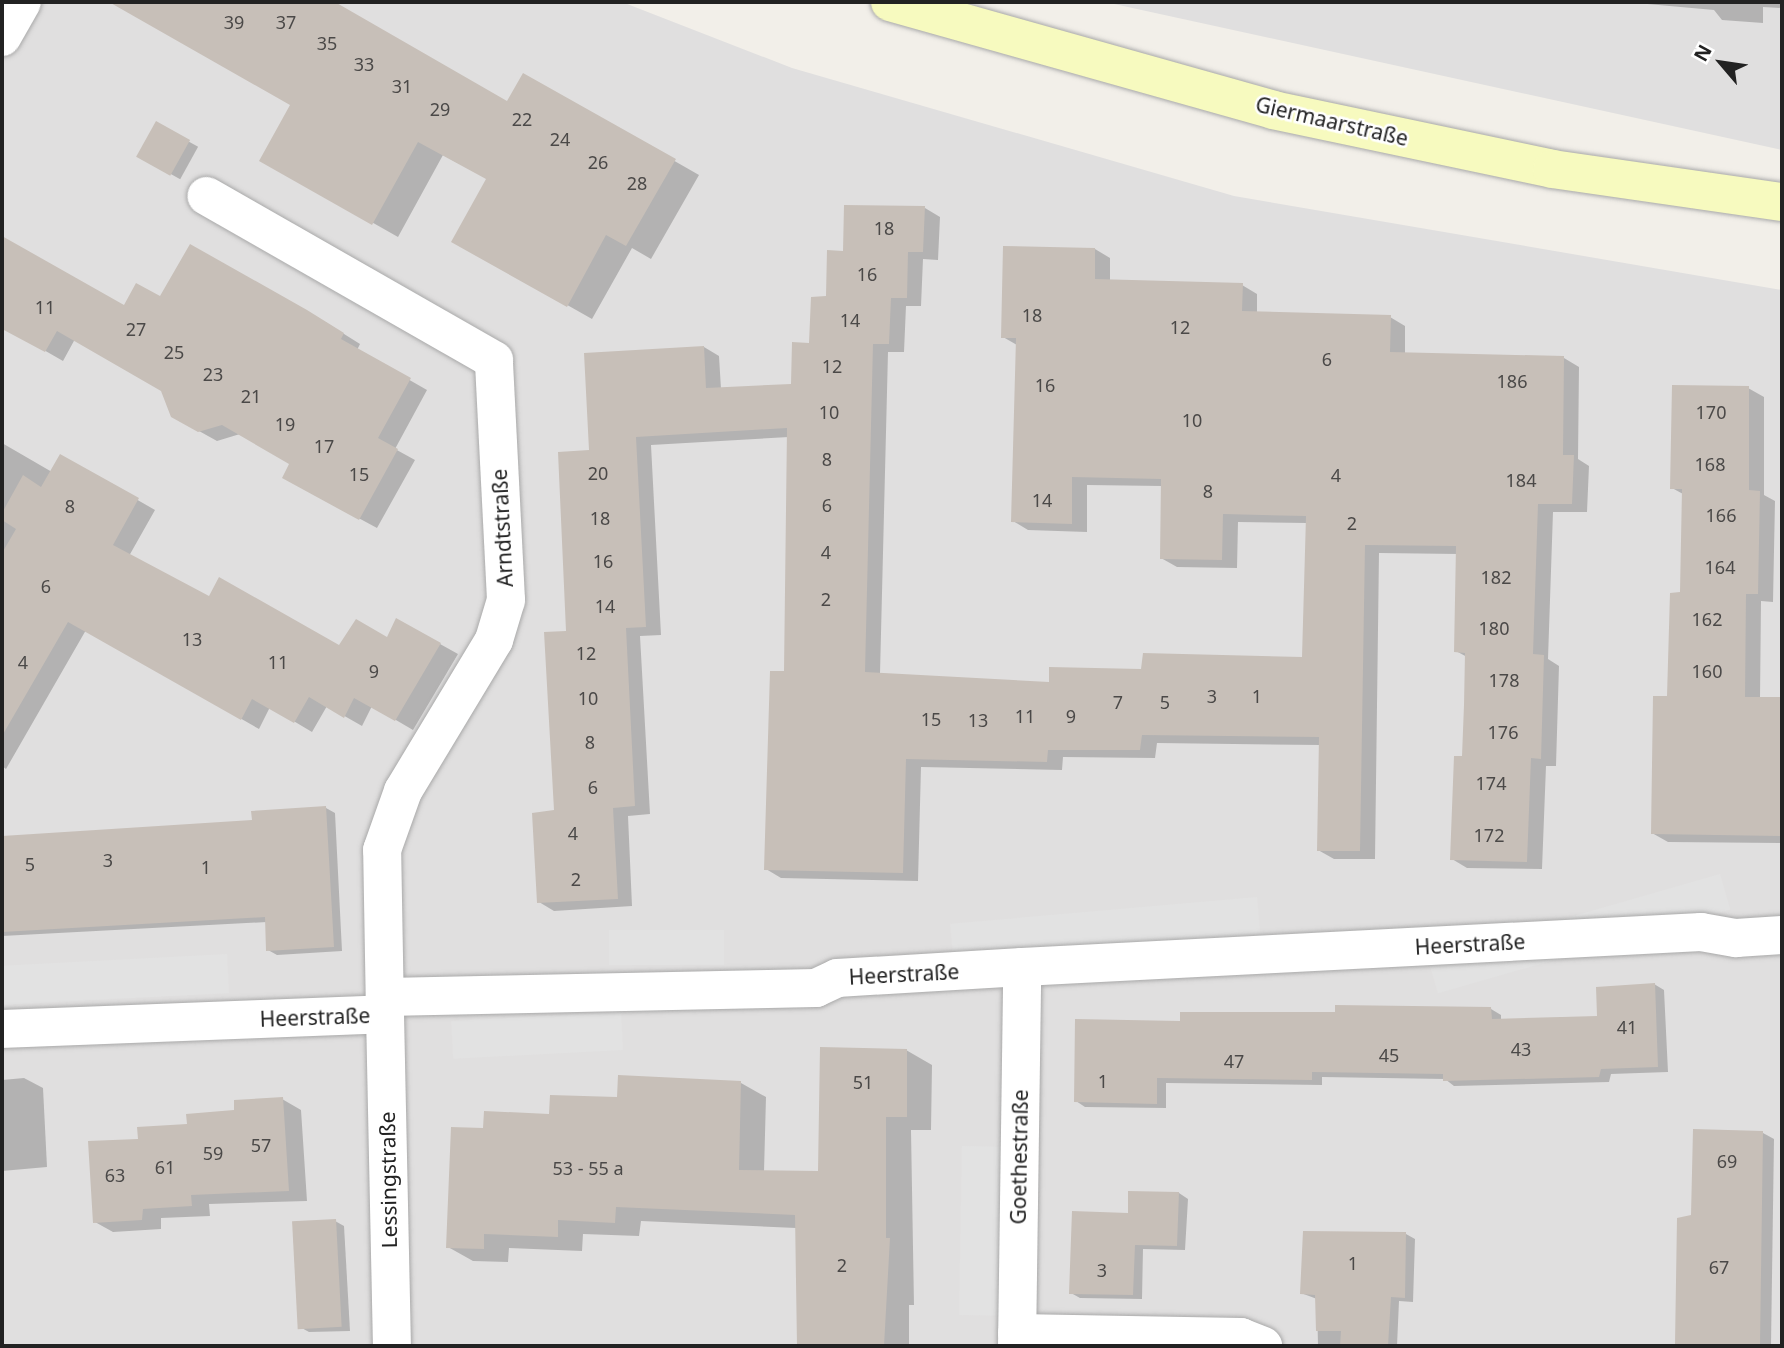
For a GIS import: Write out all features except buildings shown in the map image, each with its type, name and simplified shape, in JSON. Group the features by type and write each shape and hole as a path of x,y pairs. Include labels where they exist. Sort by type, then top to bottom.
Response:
{"main road":[{"name":"Giermaarstraße","path":"890,2 1273,110 1552,169 1782,202"}],"street":[{"path":"2,37 22,2"},
{"name":"Arndtstraße","path":"206,196 494,360 506,600 494,640 404,791 382,850 385,1005"},
{"name":"Heerstraße","path":"2,1030 385,1005 816,988 837,978 1022,967 1701,932 1736,938 1782,935"},
{"name":"Goethestraße","path":"1017,1340 1022,967"},
{"name":"Lessingstraße","path":"385,1005 392,1346"},
{"path":"1017,1340 1241,1337 1263,1346"}],"shaded area":[{"path":"2,2 622,2 792,68 1234,196 1782,290 1782,1346 2,1346"},
{"path":"1105,2 1782,2 1782,150"},
{"path":"1720,874 1730,910 1438,993 1428,958"},
{"path":"1257,897 1260,934 953,961 950,924"},
{"path":"609,930 724,930 724,965 609,965"},
{"path":"227,954 229,993 4,1005 2,966"},
{"path":"621,1012 623,1050 453,1059 451,1021"},
{"path":"962,1146 1004,1147 1001,1316 959,1315"}]}
